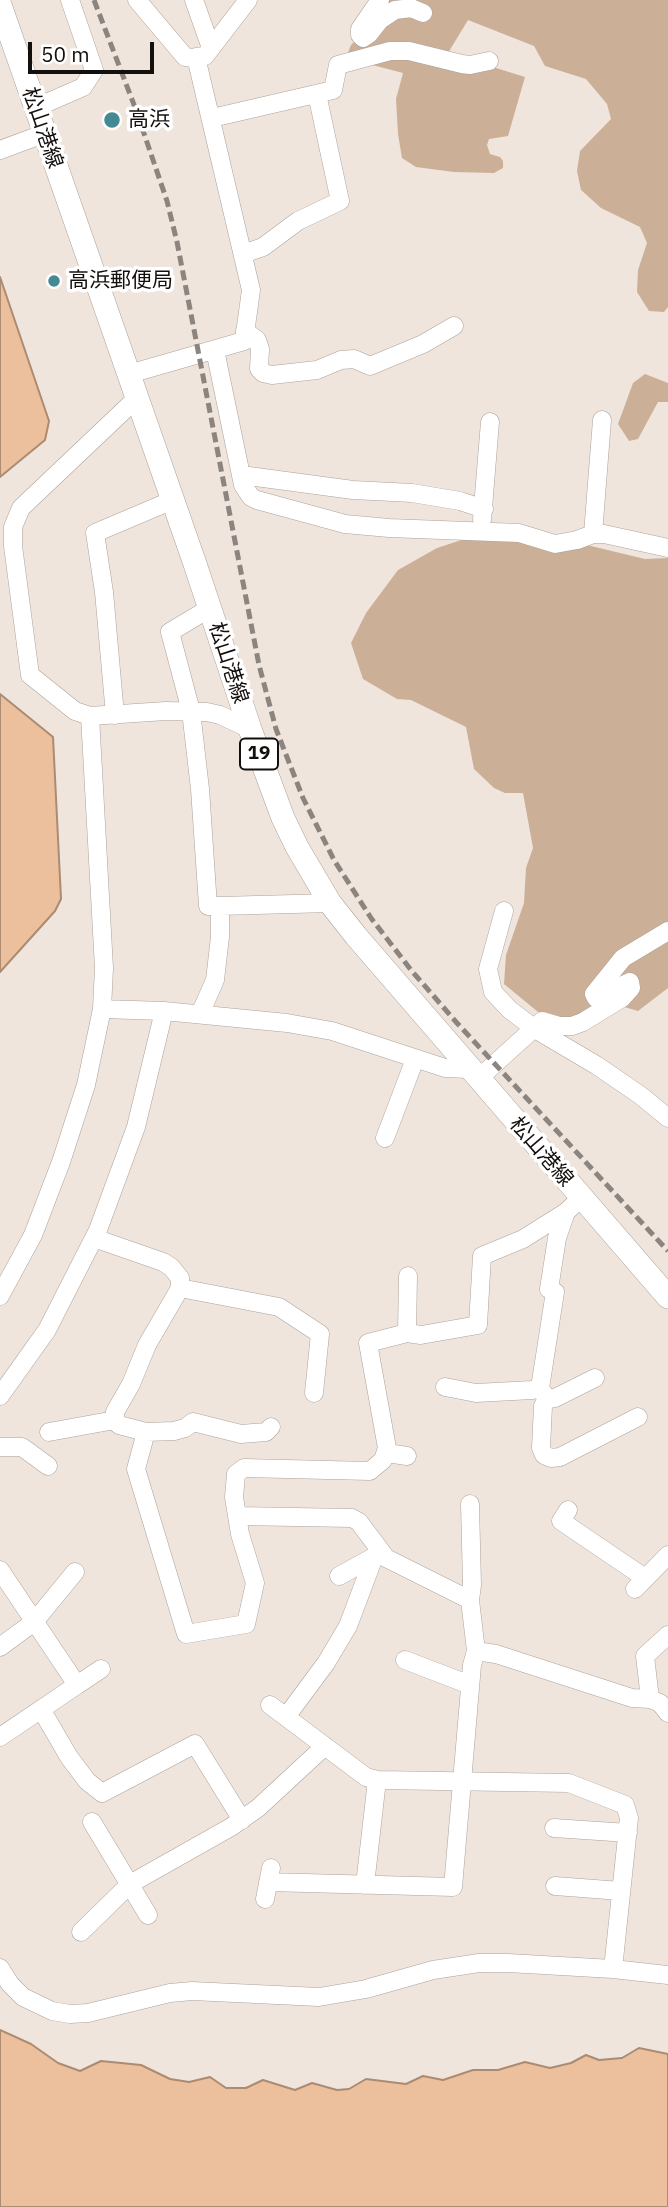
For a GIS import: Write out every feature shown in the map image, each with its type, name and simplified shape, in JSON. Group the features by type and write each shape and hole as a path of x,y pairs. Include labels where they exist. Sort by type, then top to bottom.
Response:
{"main road":[{"name":"松山港線","path":"0,5 250,729 283,818 313,877 330,903 474,1074 573,1205 668,1297"}],"street":[{"path":"34,108 83,87 94,70 70,0"},
{"path":"137,0 185,57 204,53 248,0"},
{"path":"129,374 244,341 251,290 212,118 194,0"},
{"path":"380,0 360,29 363,38 380,20 396,10 411,8 423,13"},
{"path":"212,118 333,90 338,65 390,51 409,51 470,65 489,61"},
{"path":"243,254 263,247 298,221 340,201 317,94"},
{"path":"0,150 43,134"},
{"path":"245,331 257,340 260,349 259,369 272,375 317,370 341,360 354,359 370,366 423,344 454,326"},
{"path":"215,350 243,485 251,497 257,500 345,524 519,533 555,544 593,534 604,534 668,548"},
{"path":"137,398 21,508 13,527 30,675 75,710 90,716 191,711 220,715 250,729"},
{"path":"593,534 601,420"},
{"path":"481,531 490,422"},
{"path":"241,475 353,490 412,493 460,501 484,509"},
{"path":"115,715 96,533 173,500"},
{"path":"210,608 170,632 191,711 200,789 208,906 330,903"},
{"path":"0,1296 33,1235 61,1162 86,1085 102,1009 104,968 90,716"},
{"path":"200,1014 215,980 220,906"},
{"path":"504,911 488,970 493,992 510,1010 535,1029 596,1065 668,1118"},
{"path":"102,1009 164,1011 287,1023 332,1031 415,1059 474,1074 542,1021 559,1026 583,1022 622,998 631,988 630,982 596,998 594,994 623,958 668,931"},
{"path":"0,1396 47,1330 94,1238 136,1127 164,1011"},
{"path":"385,1138 415,1059"},
{"path":"146,1432 136,1469 186,1634 246,1624 255,1583 240,1534 234,1497 236,1474 244,1468 370,1471 387,1453 368,1343 407,1333 421,1335 478,1325 482,1256 523,1239 573,1205"},
{"path":"573,1205 557,1238 549,1289 555,1292 543,1393 541,1448 544,1455 551,1458 560,1457 638,1417"},
{"path":"94,1238 163,1262 177,1273 180,1287 147,1345 131,1384 115,1412 115,1420 119,1425 146,1432 174,1431 193,1422 241,1434 266,1432 271,1427"},
{"path":"407,1333 408,1276"},
{"path":"180,1287 279,1307 320,1334 314,1392"},
{"path":"445,1387 476,1393 532,1390 555,1398 595,1378"},
{"path":"49,1432 115,1420"},
{"path":"0,1447 22,1447 48,1466"},
{"path":"387,1453 407,1456"},
{"path":"268,1883 453,1887 470,1685 476,1651 470,1600 470,1504"},
{"path":"568,1510 561,1521 640,1584 668,1555"},
{"path":"237,1516 352,1518 359,1522 378,1555 470,1600"},
{"path":"339,1576 378,1555"},
{"path":"286,1717 326,1663 348,1626 378,1555"},
{"path":"0,1570 76,1685"},
{"path":"0,1647 34,1622 75,1572"},
{"path":"649,1699 645,1656 668,1635"},
{"path":"476,1651 496,1654 632,1698 649,1699 660,1703 668,1713"},
{"path":"405,1661 470,1685"},
{"path":"0,1737 101,1669"},
{"path":"270,1705 366,1777 377,1780 569,1783 625,1805 629,1818 628,1833 613,1969"},
{"path":"41,1709 75,1765 88,1781 103,1793 195,1744 242,1820"},
{"path":"80,1932 130,1884 242,1820 325,1746"},
{"path":"365,1885 377,1780"},
{"path":"92,1822 148,1915"},
{"path":"554,1828 628,1833"},
{"path":"555,1886 621,1891"},
{"path":"0,1968 10,1984 23,1997 52,2011 70,2014 88,2013 170,1993 192,1991 319,1997 366,1989 433,1970 479,1964 613,1969 668,1975"}],"shaded area":[{"path":"385,0 668,0 668,307 664,312 649,311 637,292 638,270 647,243 640,227 601,208 581,190 577,171 580,151 611,119 607,104 586,79 545,66 534,46 468,20 448,53 525,77 508,136 489,139 487,145 490,154 503,161 503,168 494,173 416,167 402,158 398,134 396,99 403,73 346,58 351,45 370,27"},
{"path":"0,277 49,421 45,440 0,477"},
{"path":"645,374 668,383 668,402 658,402 638,439 629,441 618,424 633,383"},
{"path":"492,530 541,534 645,559 668,558 668,988 638,1011 621,1006 577,1021 538,1012 504,984 506,955 524,903 526,868 533,848 523,793 505,793 494,788 474,769 466,727 411,700 397,699 363,679 351,643 366,613 398,570 437,548"},
{"path":"0,694 53,737 61,899 55,911 0,972"},
{"path":"0,2030 31,2044 58,2063 80,2071 101,2061 141,2065 170,2079 189,2082 210,2077 226,2088 246,2088 263,2080 295,2090 312,2083 337,2090 349,2089 366,2079 406,2084 423,2076 443,2080 473,2070 498,2070 525,2062 550,2068 571,2063 586,2055 599,2060 622,2058 639,2048 668,2054 668,2207 0,2207"}],"railway":[{"path":"94,0 167,201 259,665 276,729 303,798 334,860 371,918 411,970 668,1251"}],"place":[{"name":"高浜","path":"112,120"},
{"name":"高浜郵便局","path":"54,281"}]}
